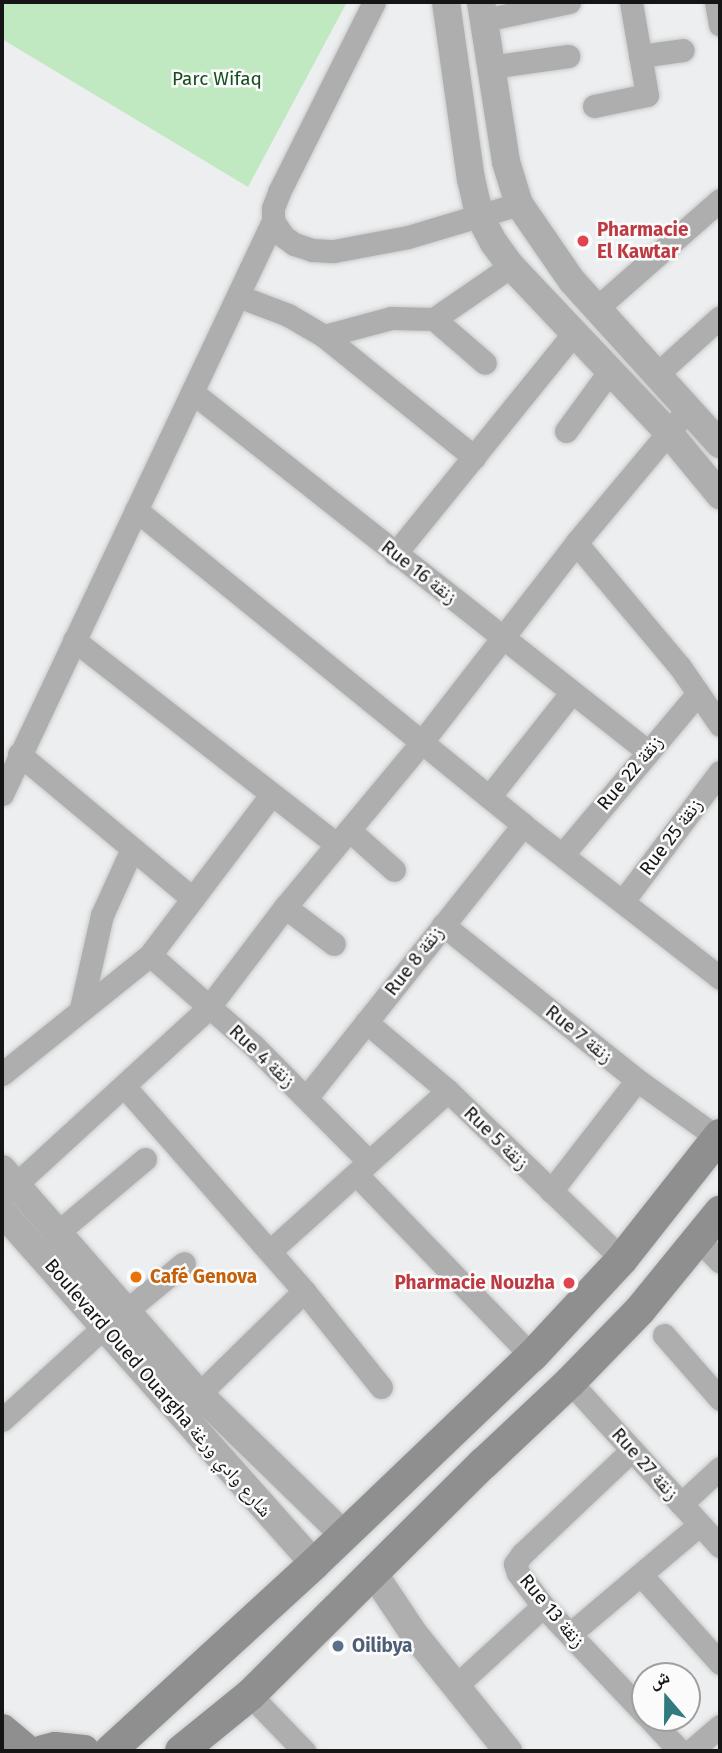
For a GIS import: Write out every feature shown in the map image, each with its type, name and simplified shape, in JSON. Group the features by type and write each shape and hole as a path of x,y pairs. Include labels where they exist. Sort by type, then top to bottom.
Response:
{"main road":[{"path":"110,1751 314,1564 532,1356 622,1259 719,1137"},
{"path":"181,1751 250,1695 484,1463 570,1382 640,1310 720,1212"},
{"path":"2,1730 27,1751"},
{"path":"43,1751 55,1748 84,1751"}],"street":[{"path":"2,794 274,221 273,208 279,192 374,2"},
{"path":"446,2 471,178 480,217 511,267 667,432 720,495"},
{"path":"569,2 482,11 506,162 519,204 572,281 720,444"},
{"path":"594,106 647,95 631,2"},
{"path":"716,2 720,25"},
{"path":"640,56 683,50"},
{"path":"490,67 568,56"},
{"path":"598,307 720,200"},
{"path":"274,221 294,244 312,250 334,251 408,237 519,204"},
{"path":"324,336 391,318 434,319 511,267"},
{"path":"238,296 288,315 324,336 474,457"},
{"path":"656,375 720,317"},
{"path":"434,319 485,363"},
{"path":"395,554 574,332"},
{"path":"566,431 608,372"},
{"name":"Rue 16 زنقة","path":"192,392 395,554 503,636 571,694 647,751"},
{"path":"6,1184 124,1086 209,1007 285,907 421,743 576,543 688,409"},
{"path":"136,510 523,825 720,978"},
{"path":"576,543 680,667 720,725"},
{"path":"74,640 271,795 394,870"},
{"name":"Rue 22 زنقة","path":"563,854 698,693"},
{"path":"489,797 571,694"},
{"path":"19,754 193,899"},
{"name":"Rue 25 زنقة","path":"623,901 720,772"},
{"path":"2,1074 150,955 271,795"},
{"name":"Rue 8 زنقة","path":"306,1098 523,825"},
{"path":"81,1008 102,915 132,849"},
{"path":"285,907 334,944"},
{"name":"Rue 7 زنقة","path":"443,925 636,1080 719,1137"},
{"name":"Rue 4 زنقة","path":"150,955 306,1098 363,1168 532,1356"},
{"name":"Rue 5 زنقة","path":"366,1022 447,1091 622,1259"},
{"path":"551,1191 636,1080"},
{"path":"124,1086 304,1290 381,1387"},
{"path":"270,1251 447,1091"},
{"path":"57,1233 145,1159"},
{"name":"Boulevard Oued Ouargha شارع وادي ورغة","path":"6,1184 57,1233 115,1319 314,1564"},
{"name":"Boulevard Oued Ouargha شارع وادي ورغة","path":"2,1212 199,1394 344,1535"},
{"path":"699,1240 720,1262"},
{"path":"2,1420 115,1319 184,1263"},
{"path":"199,1394 304,1290"},
{"path":"664,1335 720,1399"},
{"name":"Rue 27 زنقة","path":"570,1382 720,1546"},
{"name":"Rue 13 زنقة","path":"631,1699 543,1605 518,1573 516,1564 522,1554 632,1450"},
{"path":"681,1504 720,1468"},
{"path":"570,1634 642,1576 700,1524"},
{"path":"642,1576 720,1663"},
{"path":"364,1583 414,1634 458,1685 504,1750"},
{"path":"458,1685 543,1605"},
{"path":"250,1695 304,1751"},
{"path":"691,1751 720,1726"},
{"path":"662,1732 680,1751"}],"green space":[{"name":"Parc Wifaq","path":"2,2 347,2 248,187 2,39"}],"place":[{"name":"Pharmacie El Kawtar","path":"583,241"},
{"name":"Café Genova","path":"136,1277"},
{"name":"Pharmacie Nouzha","path":"569,1283"},
{"name":"Oilibya","path":"338,1646"}]}
